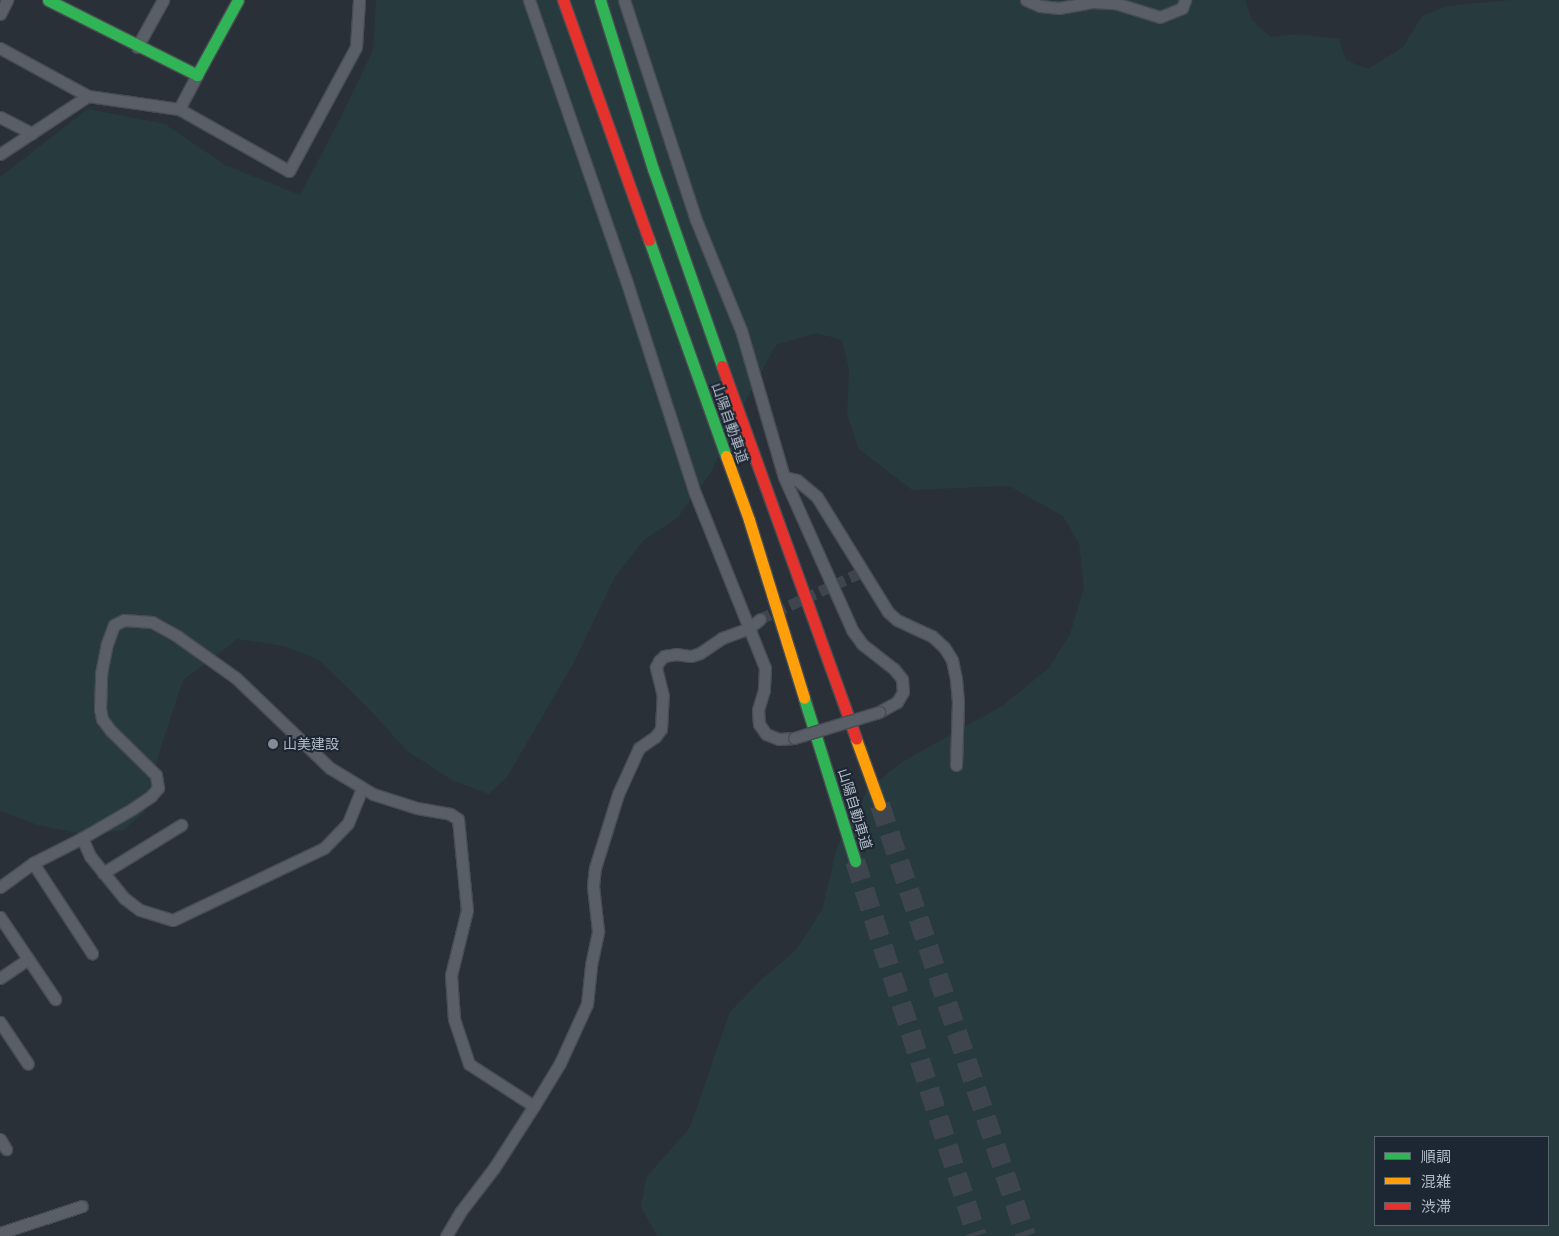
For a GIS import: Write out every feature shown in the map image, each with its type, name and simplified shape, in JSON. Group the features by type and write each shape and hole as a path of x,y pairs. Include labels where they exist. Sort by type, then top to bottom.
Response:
{"main road":[{"path":"48,0 137,47 197,75 238,0"},
{"name":"山陽自動車道","path":"563,0 749,520 854,861"},
{"name":"山陽自動車道","path":"600,0 653,169 711,336 880,805"}],"street":[{"path":"0,14 7,0"},
{"path":"137,47 163,0"},
{"path":"0,48 88,96 179,109 289,171 356,47 359,0"},
{"path":"529,0 626,280 696,493 765,668 764,690 758,710 759,724 766,734 779,739 794,738 879,712 897,702 903,692 902,680 894,669 862,644 852,630 784,477 742,330 696,220 624,0"},
{"path":"1026,0 1040,6 1059,8 1094,2 1115,3 1160,17 1182,8 1185,0"},
{"path":"179,109 197,75"},
{"path":"0,154 88,96"},
{"path":"0,117 32,133"},
{"path":"784,477 797,480 817,497 861,572 888,612 897,620 932,636 944,647 952,660 958,701 956,765"},
{"path":"446,1236 461,1211 494,1168 534,1106 560,1063 587,1004 591,965 598,931 593,886 595,868 618,794 639,748 655,737 661,729 663,696 656,667 659,661 664,656 676,654 691,656 700,653 722,638 749,628 760,619"},
{"path":"0,887 34,863 82,838 152,796 158,788 156,775 111,731 102,719 100,708 101,674 107,644 114,625 124,620 152,622 207,656 236,678 330,768 362,788 408,805 450,814 458,819 467,910 452,975 454,1019 469,1064 534,1106"},
{"path":"82,838 90,856 124,898 140,910 172,920 324,848 348,823 362,788"},
{"path":"102,873 181,825"},
{"path":"34,863 92,953"},
{"path":"0,917 55,999"},
{"path":"0,978 28,958"},
{"path":"0,1022 28,1064"},
{"path":"0,1139 6,1149"},
{"path":"0,1233 82,1206"}],"green space":[{"path":"376,0 1245,0 1252,20 1270,37 1297,34 1339,39 1346,60 1368,69 1403,47 1422,16 1447,6 1510,0 1559,0 1559,1236 657,1236 641,1207 646,1178 690,1127 730,1012 763,978 796,950 822,910 837,847 868,789 902,762 1002,706 1049,668 1070,634 1084,588 1079,544 1063,516 1009,486 912,490 858,448 847,413 849,370 842,340 816,333 776,345 738,415 710,474 678,517 643,541 615,577 573,664 507,777 489,794 452,780 407,751 370,710 319,660 284,646 238,639 183,680 159,753 145,811 124,830 87,835 38,825 0,811 0,177 88,109 165,124 225,165 300,195 340,119 373,50"}],"tunnel":[{"path":"760,619 858,574"},
{"path":"880,805 1026,1236"},
{"path":"855,861 977,1236"}],"traffic: fast":[{"path":"48,0 197,75 238,0"},
{"path":"600,0 653,169 722,366"},
{"path":"649,240 726,456"},
{"path":"804,698 855,861"}],"traffic: slow":[{"path":"726,456 749,520 804,698"},
{"path":"856,739 880,805"}],"traffic: jam":[{"path":"563,0 649,240"},
{"path":"722,366 856,739"}],"place":[{"name":"山美建設","path":"273,744"}]}
